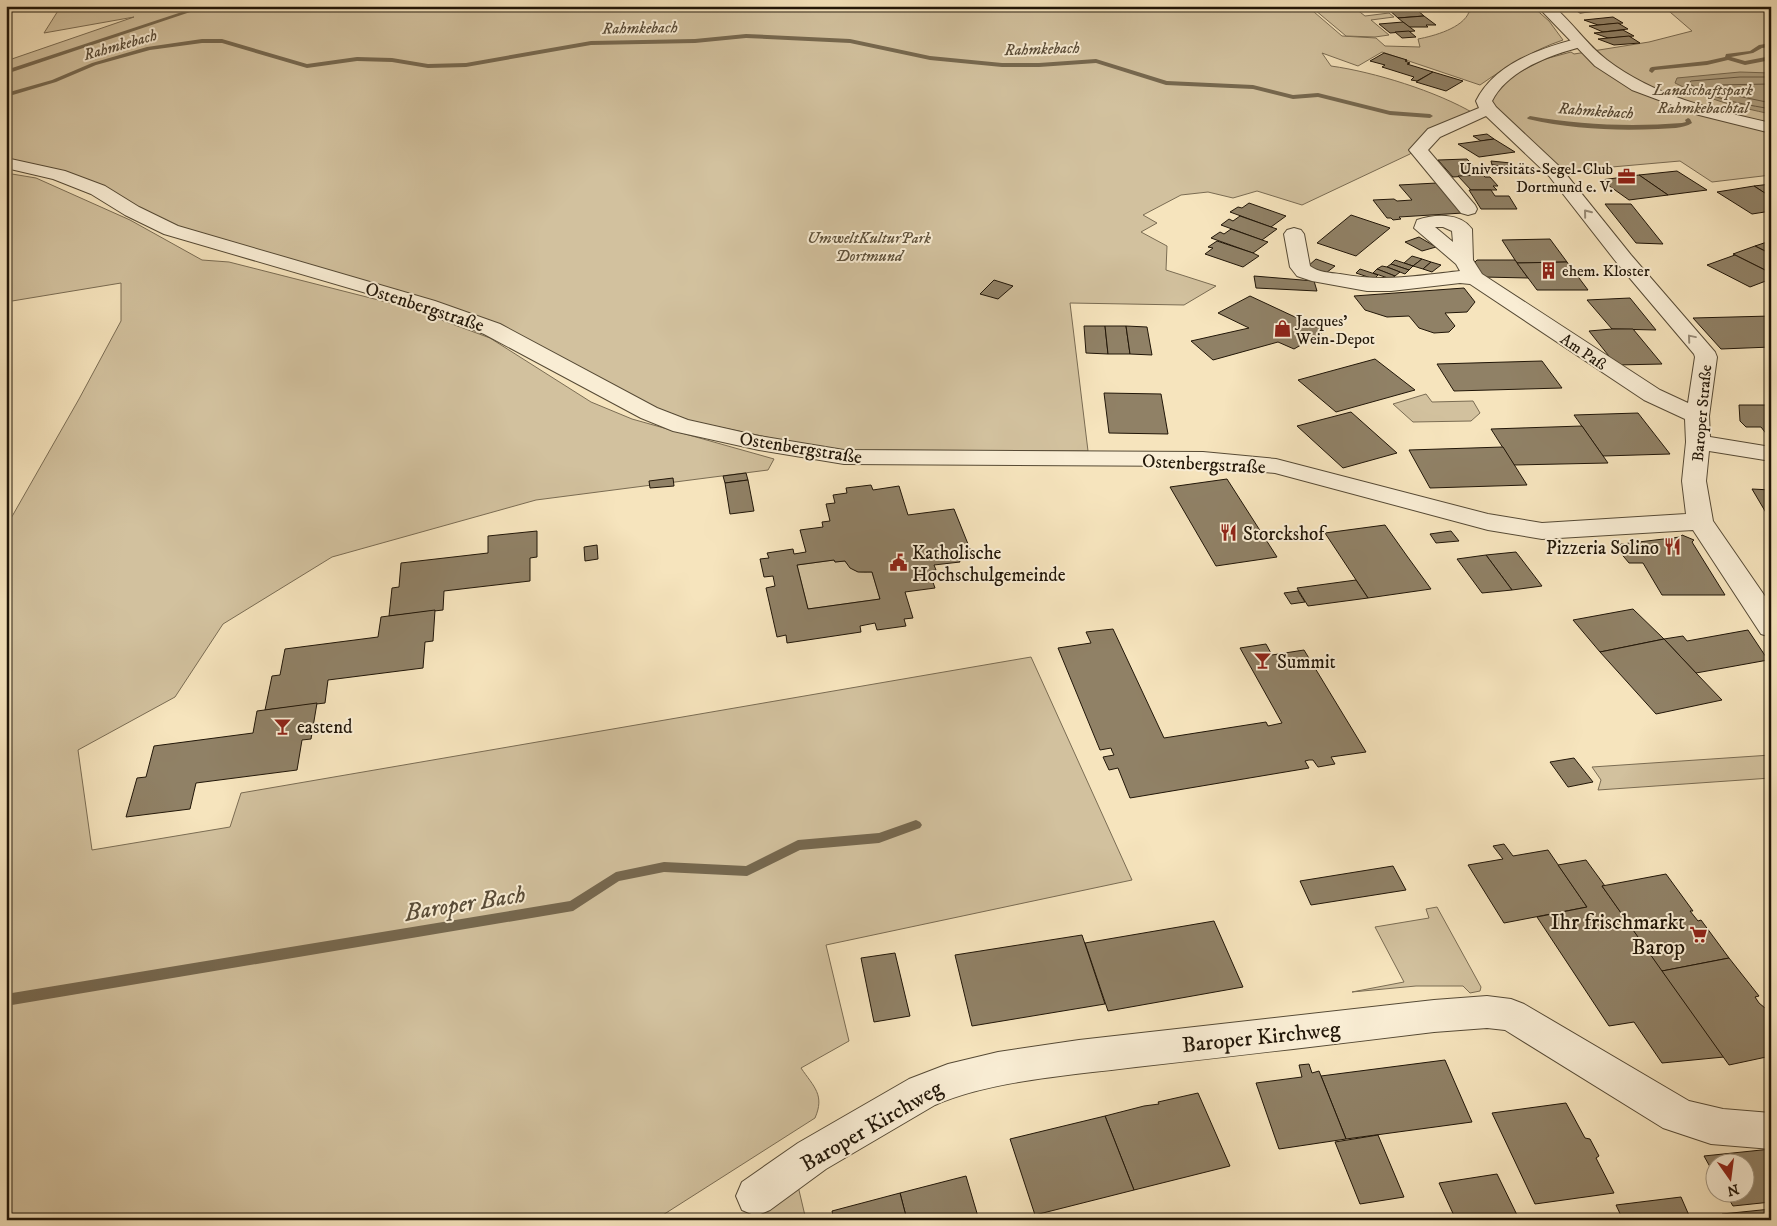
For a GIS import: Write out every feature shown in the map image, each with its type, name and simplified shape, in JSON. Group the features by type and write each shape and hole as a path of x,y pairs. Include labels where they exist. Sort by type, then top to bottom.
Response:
{"street":[{"path":"1544,6 1561,20 1580,43 1602,64 1617,74 1646,89 1718,115 1771,128"},
{"path":"1468,209 1455,191 1418,150 1434,133 1474,114 1489,110 1484,102 1486,92 1498,81 1536,58 1580,43"},
{"name":"Baroper Straße","path":"1489,110 1555,172 1624,259 1704,352 1706,357 1697,416 1698,442 1694,481 1700,522 1771,627"},
{"name":"Ostenbergstraße","path":"6,162 59,175 98,190 132,211 171,230 428,305 492,328 618,398 649,413 681,426 759,443 844,458 1203,459 1276,466 1488,522 1542,531 1700,522"},
{"path":"1294,234 1300,267 1304,272 1319,277 1367,285 1391,285 1460,277 1475,278"},
{"name":"Am Paß","path":"1463,260 1475,278 1652,395 1697,416"},
{"path":"1698,442 1771,454"},
{"name":"Baroper Kirchweg","path":"756,1196 812,1156 922,1092 948,1080 998,1069 1079,1057 1434,1016 1487,1012 1511,1015 1677,1115 1693,1121 1726,1128 1771,1131"}],"green space":[{"name":"UmweltKulturPark Dortmund","path":"61,6 998,6 1015,8 1035,6 1307,6 1342,36 1376,38 1385,46 1420,47 1418,39 1432,36 1454,27 1466,18 1469,12 1496,6 1532,6 1549,21 1563,40 1520,60 1480,85 1382,52 1358,66 1322,53 1331,66 1366,73 1424,90 1475,114 1430,136 1410,154 1302,205 1257,191 1233,198 1208,192 1181,195 1143,215 1157,223 1141,232 1167,246 1166,270 1216,286 1184,305 1070,303 1088,451 840,450 790,442 691,421 626,396 545,349 176,227 6,159 6,61 134,17 44,33"},
{"name":"Landschaftspark Rahmkebachtal","path":"1663,6 1771,6 1771,175 1712,182 1680,161 1555,172 1484,101 1511,76 1545,59 1571,52 1574,54 1649,42 1692,31"},
{"path":"1356,9 1365,16 1389,13 1394,17 1371,20 1389,35 1375,37 1346,36 1315,10"},
{"path":"6,173 36,178 130,220 202,260 229,262 406,307 490,338 591,402 632,419 774,459 768,470 536,500 332,557 223,624 175,697 78,750 92,850 230,827 241,793 1031,657 1132,880 826,945 849,1041 801,1068 817,1092 819,1103 815,1118 655,1220 6,1220 6,527 121,321 121,283 6,302"},
{"path":"1426,394 1432,402 1473,401 1480,413 1471,421 1413,422 1393,404"},
{"path":"834,560 835,562 845,561 850,568 857,571 872,572 880,599 808,609 797,565"},
{"path":"1771,755 1771,778 1598,790 1601,780 1592,767"},
{"path":"1437,907 1481,987 1480,991 1470,993 1463,986 1416,986 1352,992 1404,982 1375,927 1429,918 1426,909"},
{"path":"798,1186 806,1220 744,1220"}],"water":[{"path":"1740,72 1771,73 1771,114 1722,102 1698,94 1675,83 1677,78"}],"building":[{"path":"1602,6 1609,10 1580,13 1573,9"},
{"path":"1388,9 1416,9 1424,16 1398,18"},
{"path":"1424,16 1436,25 1409,27 1398,18"},
{"path":"1613,17 1623,23 1598,25 1584,20"},
{"path":"1403,22 1415,31 1390,33 1379,24"},
{"path":"1618,23 1628,29 1603,32 1589,26"},
{"path":"1623,30 1634,36 1608,38 1594,33"},
{"path":"1409,31 1416,37 1402,38 1395,32"},
{"path":"1629,36 1640,43 1614,45 1598,39"},
{"path":"1384,53 1407,60 1405,61 1410,63 1407,64 1433,72 1417,81 1411,80 1414,77 1382,67 1385,65 1370,61"},
{"path":"1433,72 1463,81 1446,91 1416,82"},
{"path":"1487,134 1494,139 1481,141 1473,136"},
{"path":"1494,139 1515,152 1479,157 1458,144"},
{"path":"1467,159 1483,175 1453,177 1438,160"},
{"path":"1491,161 1511,163 1512,167 1492,165"},
{"path":"1492,165 1512,167 1513,175 1493,173"},
{"path":"1677,171 1707,190 1668,195 1639,175"},
{"path":"1483,175 1490,177 1498,186 1493,186 1497,190 1471,190 1458,176"},
{"path":"1639,175 1668,195 1629,200 1601,180"},
{"path":"1437,183 1463,213 1399,217 1401,219 1393,220 1387,218 1373,200 1412,200 1399,185"},
{"path":"1771,184 1771,197 1754,186"},
{"path":"1754,186 1771,197 1771,211 1752,214 1717,192"},
{"path":"1469,190 1491,190 1495,196 1509,196 1517,209 1481,209"},
{"path":"1249,203 1286,216 1271,227 1230,212 1238,207 1242,208"},
{"path":"1605,204 1631,204 1663,244 1636,243"},
{"path":"1351,215 1390,228 1356,256 1317,243"},
{"path":"1240,216 1277,229 1262,240 1221,225 1229,219 1233,221"},
{"path":"1231,229 1268,242 1253,253 1211,238 1220,232 1224,234"},
{"path":"1419,237 1436,247 1422,251 1405,242"},
{"name":"ehem. Kloster","path":"1550,239 1567,262 1517,263 1502,240"},
{"path":"1771,240 1771,254 1755,246 1767,242"},
{"path":"1217,241 1259,256 1243,267 1205,254 1213,248 1208,247"},
{"path":"1755,246 1771,254 1771,273 1733,254"},
{"path":"1735,255 1771,273 1771,279 1750,287 1707,265"},
{"path":"1412,256 1422,259 1413,266 1404,263"},
{"path":"1316,259 1335,266 1326,273 1307,267"},
{"path":"1422,259 1431,262 1423,269 1413,266"},
{"path":"1395,260 1413,266 1409,270 1391,264"},
{"name":"ehem. Kloster","path":"1477,260 1515,260 1528,278 1483,277 1480,275 1475,262"},
{"path":"1431,262 1441,265 1432,272 1423,269"},
{"name":"ehem. Kloster","path":"1567,262 1588,290 1537,290 1517,263"},
{"path":"1391,264 1409,270 1405,274 1387,267"},
{"path":"1382,266 1400,272 1395,276 1377,269"},
{"path":"1360,269 1378,275 1374,279 1356,273"},
{"path":"1377,269 1395,276 1391,279 1373,273"},
{"path":"1254,276 1314,281 1317,291 1256,288"},
{"path":"994,280 1013,286 998,299 980,294"},
{"path":"1464,288 1475,302 1467,312 1445,313 1455,326 1449,332 1434,333 1419,328 1409,316 1387,317 1365,310 1354,296"},
{"name":"Jacques’ Wein-Depot","path":"1250,296 1325,331 1294,349 1278,342 1213,360 1191,341 1249,328 1218,313"},
{"path":"1630,298 1656,330 1612,329 1587,300"},
{"path":"1771,316 1771,347 1721,349 1693,318"},
{"path":"1084,326 1105,326 1108,354 1086,353"},
{"path":"1105,326 1126,326 1130,354 1108,354"},
{"path":"1126,326 1147,327 1152,355 1130,354"},
{"path":"1633,329 1662,364 1616,365 1589,331"},
{"path":"1375,359 1415,390 1336,412 1298,380"},
{"path":"1542,361 1562,388 1454,391 1437,364"},
{"path":"1104,393 1161,394 1168,434 1109,433"},
{"path":"1739,405 1771,405 1771,440 1761,427 1746,427 1740,421"},
{"path":"1351,412 1397,453 1343,468 1297,426"},
{"path":"1638,413 1670,454 1603,456 1574,415"},
{"path":"1582,426 1608,463 1514,465 1491,429"},
{"path":"1503,447 1527,485 1430,488 1409,450"},
{"path":"746,473 748,480 725,483 723,476"},
{"path":"673,478 674,486 650,488 649,481"},
{"name":"Storckshof","path":"1227,479 1277,557 1216,566 1170,487"},
{"path":"748,480 754,511 730,514 725,483"},
{"name":"Katholische Hochschulgemeinde","path":"871,485 873,490 899,486 908,515 954,509 970,549 956,551 960,562 934,565 936,570 929,571 935,588 905,592 913,618 904,619 906,626 877,630 875,623 860,626 861,632 787,643 786,635 777,637 766,588 775,586 773,576 764,577 760,559 769,558 767,553 793,549 794,554 806,552 800,530 823,527 822,522 830,521 826,504 835,503 833,495 847,493 846,488","holes":["834,560 835,562 845,561 850,568 858,572 872,572 880,599 808,609 797,565"]},
{"path":"1752,489 1771,490 1771,521 1765,511"},
{"path":"1385,525 1431,589 1368,598 1325,533"},
{"path":"537,531 537,557 530,558 530,581 444,591 443,610 389,616 392,588 399,587 401,563 488,553 488,536"},
{"path":"1451,531 1459,541 1436,543 1430,534"},
{"path":"1682,535 1694,540 1692,542 1725,595 1662,595 1643,563 1629,563 1614,545 1680,537"},
{"path":"597,545 598,559 585,561 584,547"},
{"path":"1516,552 1542,586 1512,590 1486,555"},
{"path":"1486,555 1512,590 1482,593 1457,559"},
{"path":"1356,580 1368,598 1308,606 1297,588"},
{"path":"1298,591 1305,602 1291,604 1284,593"},
{"path":"1633,609 1664,639 1600,652 1573,620"},
{"path":"435,610 433,641 425,642 423,668 328,680 325,703 265,710 272,676 280,675 285,649 378,637 381,617"},
{"path":"1113,629 1164,738 1266,722 1268,726 1282,723 1240,648 1266,644 1272,655 1304,650 1366,752 1331,757 1335,764 1318,767 1313,760 1309,760 1305,761 1309,768 1130,798 1118,768 1109,770 1103,757 1114,755 1111,748 1100,750 1058,648 1091,643 1086,632"},
{"path":"1748,630 1768,660 1696,673 1664,639 1683,636 1687,641"},
{"path":"1664,639 1722,700 1656,714 1600,652"},
{"path":"317,703 311,739 302,740 297,770 196,783 190,809 126,817 137,778 146,777 154,746 253,733 257,711"},
{"path":"1574,758 1593,782 1568,787 1550,762"},
{"path":"1504,844 1513,856 1548,850 1587,907 1504,923 1468,865 1503,859 1493,846"},
{"path":"1586,860 1605,886 1602,886 1724,1057 1662,1063 1634,1022 1609,1026 1537,917 1587,907 1558,865"},
{"path":"1393,866 1406,890 1311,905 1300,881"},
{"path":"1666,874 1693,911 1690,911 1698,921 1701,920 1729,958 1662,971 1602,886"},
{"path":"1214,921 1243,987 1108,1011 1085,943"},
{"path":"1082,935 1105,1004 972,1026 955,955"},
{"path":"895,953 910,1016 874,1022 861,958"},
{"path":"1729,958 1759,996 1755,997 1759,1003 1771,1013 1771,1056 1729,1065 1662,971"},
{"path":"1445,1060 1472,1122 1346,1139 1321,1076"},
{"path":"1309,1064 1312,1073 1319,1071 1346,1139 1279,1149 1256,1083 1302,1077 1299,1065"},
{"path":"1198,1093 1230,1166 1134,1190 1105,1116"},
{"path":"1566,1103 1585,1138 1590,1139 1599,1156 1596,1158 1614,1193 1535,1204 1492,1113"},
{"path":"1105,1116 1134,1190 1035,1215 1010,1139"},
{"path":"1378,1135 1404,1197 1360,1204 1335,1142"},
{"path":"1771,1149 1771,1202 1754,1204 1754,1154 1723,1154"},
{"path":"1497,1174 1517,1215 1490,1220 1456,1220 1439,1183"},
{"path":"966,1176 979,1220 907,1220 900,1193"},
{"path":"900,1193 907,1220 834,1220 832,1211"},
{"path":"1681,1197 1691,1220 1623,1220 1616,1205"},
{"path":"1732,1204 1752,1204 1733,1206"},
{"path":"1771,1209 1771,1220 1725,1220 1722,1214"}],"waterway":[{"path":"6,72 206,6"},
{"name":"Rahmkebach","path":"6,95 54,81 94,64 149,48 202,41 222,41 307,66 357,59 392,60 428,66 466,65 591,43 695,41 746,36 850,41 930,58 1002,65 1039,65 1096,61 1166,83 1253,87 1293,97 1318,95 1390,113 1430,116"},
{"name":"Rahmkebach","path":"1728,57 1728,55 1751,52 1761,46 1771,45"},
{"name":"Rahmkebach","path":"1652,71 1652,69 1707,63 1728,58 1745,63 1771,58"},
{"name":"Rahmkebach","path":"1530,118 1587,126 1626,128 1683,125 1689,123 1688,120"},
{"name":"Baroper Bach","path":"6,1000 573,906 616,877 664,867 747,871 798,845 879,838 916,825"}],"place":[{"name":"Universitäts-Segel-Club Dortmund e. V.","path":"1627,177"},
{"name":"ehem. Kloster","path":"1548,270"},
{"name":"Jacques’ Wein-Depot","path":"1282,329"},
{"name":"Storckshof","path":"1229,533"},
{"name":"Pizzeria Solino","path":"1673,547"},
{"name":"Katholische Hochschulgemeinde","path":"898,563"},
{"name":"Summit","path":"1263,661"},
{"name":"eastend","path":"283,726"},
{"name":"Ihr frischmarkt Barop","path":"1699,934"}]}
